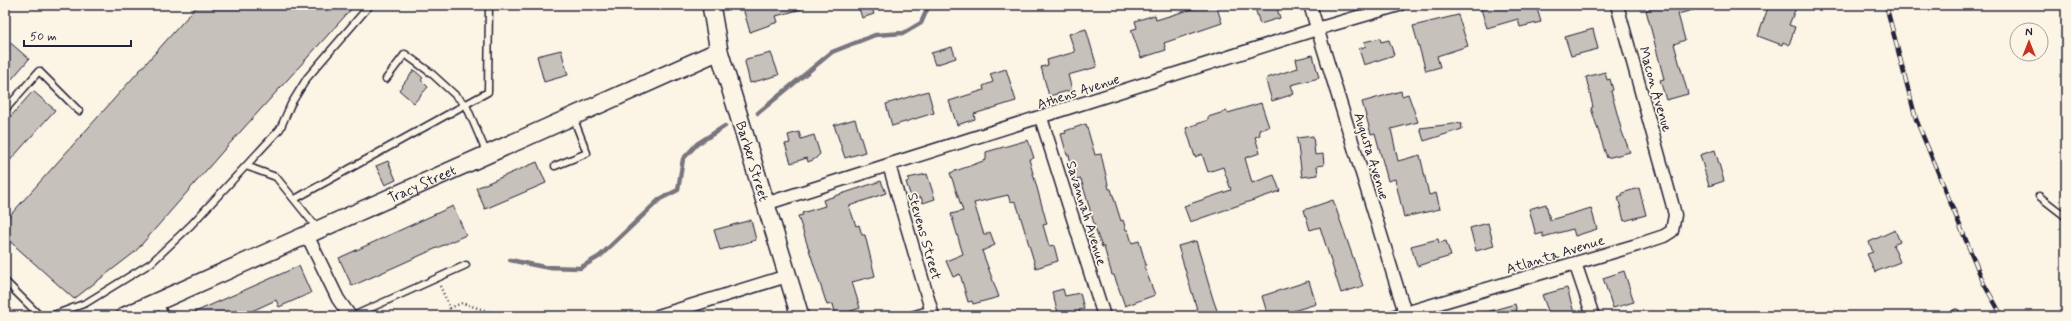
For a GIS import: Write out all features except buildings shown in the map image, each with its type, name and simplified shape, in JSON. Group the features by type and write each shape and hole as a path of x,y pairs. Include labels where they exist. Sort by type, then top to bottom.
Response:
{"street":[{"name":"Barber Street","path":"711,5 719,51 800,316"},
{"name":"Augusta Avenue","path":"1310,5 1402,315"},
{"name":"Athens Avenue","path":"765,204 1041,118 1317,29 1399,5"},
{"name":"Macon Avenue","path":"1617,5 1666,180"},
{"name":"Tracy Street","path":"125,316 162,308 313,232 719,51"},
{"name":"Savannah Avenue","path":"1041,118 1104,316"},
{"name":"Stevens Street","path":"888,165 932,312"},
{"name":"Atlanta Avenue","path":"1402,315 1664,236 1672,231 1674,215 1666,180"},
{"path":"313,232 338,299 350,316"},
{"path":"1575,264 1593,316"},
{"path":"658,316 787,276"}],"lane":[{"path":"51,316 86,303 151,263 192,225 280,129 291,104 307,78 370,5"},
{"path":"295,199 488,92 489,5"},
{"path":"386,79 405,54 431,74 466,105 488,154"},
{"path":"5,110 40,71 79,111"},
{"path":"555,166 587,153 572,116"},
{"path":"246,166 276,177 295,199 313,232"},
{"path":"2039,196 2066,217"},
{"path":"353,316 466,265"},
{"path":"5,281 40,316"},
{"path":"908,316 932,312"}],"path":[{"path":"445,296 450,308 449,312 468,316"},
{"path":"450,308 462,303 503,316"}],"waterway":[{"path":"758,113 832,52 875,35 904,33 921,23 929,5"},
{"path":"510,260 544,267 580,268 600,256 660,199 678,190 683,159 697,144 725,126"}],"railway":[{"path":"1886,5 1916,119 1984,284 2002,316"}]}
